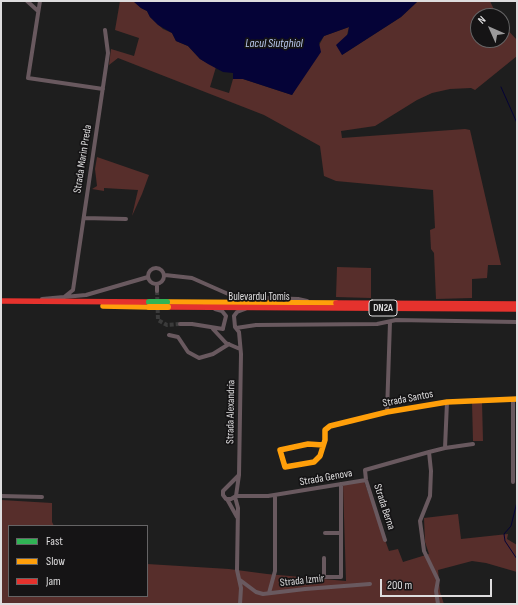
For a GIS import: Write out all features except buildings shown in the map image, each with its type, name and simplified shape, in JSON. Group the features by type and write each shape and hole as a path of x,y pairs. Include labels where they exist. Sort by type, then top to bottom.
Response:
{"main road":[{"name":"Bulevardul Tomis","path":"1,301 149,304"},
{"name":"Bulevardul Tomis","path":"1,305 315,303 517,304"},
{"name":"Bulevardul Tomis","path":"167,304 210,307 517,309"},
{"name":"Strada Santos","path":"323,446 327,427 387,412 447,402 515,399"},
{"path":"308,444 323,446 320,456 314,462 285,467 280,450 308,444"}],"street":[{"path":"27,1 38,12"},
{"path":"40,1 28,78 103,89"},
{"name":"Strada Marin Preda","path":"73,290 108,53 105,30"},
{"path":"84,218 126,219"},
{"path":"154,268 162,270 164,280 157,284 152,283 148,277 154,268"},
{"path":"164,275 192,278 235,297 298,299 315,303"},
{"path":"17,301 79,296 148,277"},
{"path":"156,291 157,284"},
{"path":"63,298 73,290 79,296"},
{"path":"210,307 224,314 226,319 217,350"},
{"path":"239,336 235,328 235,314 249,307"},
{"path":"180,324 192,324 213,329 223,329 230,326 235,328 247,326 378,324 396,320 517,322"},
{"path":"387,412 390,322"},
{"path":"169,335 178,337 188,352 193,356 206,357 217,350 236,342 247,326"},
{"path":"213,329 221,338 240,349"},
{"name":"Strada Alexandria","path":"236,490 238,475 239,336"},
{"name":"Strada Santos","path":"513,482 515,399"},
{"path":"445,448 447,402"},
{"path":"438,604 436,591 438,580 424,551 420,521 430,496 429,452 473,444"},
{"name":"Strada Genova","path":"235,496 275,495 366,480 364,472 367,468 429,452"},
{"path":"238,475 223,491 238,520"},
{"name":"Strada Berna","path":"366,480 386,540"},
{"path":"324,558 324,577 340,577 341,484"},
{"path":"229,486 236,490 235,496 238,520 237,570 240,580 240,604"},
{"path":"269,593 275,571 275,495"},
{"path":"1,496 42,497"},
{"path":"226,499 231,500 235,496"},
{"path":"325,533 341,534"},
{"name":"Strada Izmir","path":"240,580 256,592 263,594 370,584"}],"shaded area":[{"path":"120,1 133,1 147,11 150,17 163,29 172,33 176,41 188,46 200,59 216,67 210,87 229,93 233,79 243,79 292,95 324,36 349,27 342,55 401,17 418,1 490,1 493,8 470,8 470,48 510,48 510,33 517,40 517,56 475,90 471,88 450,89 432,93 417,100 375,126 341,131 342,138 465,129 470,130 501,265 488,265 487,278 472,279 472,298 436,299 434,253 431,249 430,230 435,228 433,190 336,181 324,176 320,146 264,115 118,58 109,65 111,49 134,56 139,38 115,30"},
{"path":"97,157 149,175 132,216 138,190 104,188 104,191 92,189 97,186 95,169"},
{"path":"337,267 371,268 371,298 336,297"},
{"path":"472,402 482,402 483,441 473,441"},
{"path":"364,481 389,551 398,549 403,562 429,554 425,542 424,518 458,514 461,539 508,534 507,539 517,545 517,572 486,563 472,561 438,570 440,592 444,604 1,604 1,500 52,503 52,522 54,525 8,525 8,597 148,597 148,564 229,569 346,581 343,484"}],"water":[{"name":"Lacul Siutghiol","path":"133,1 418,1 401,17 342,55 336,45 348,34 349,27 324,36 319,43 321,52 292,95 243,79 233,79 233,73 223,72 208,64 200,59 188,46 176,41 172,33 158,25 150,17 147,11"}],"waterway":[{"path":"501,87 517,123"},
{"path":"517,502 511,526 504,534 505,541 517,559"}],"tunnel":[{"path":"157,291 158,320 167,325 180,324"}],"traffic: slow":[{"path":"167,302 336,303"},
{"path":"103,306 149,307"},
{"path":"149,307 168,307"},
{"path":"323,445 308,444 280,450 285,467 314,462 320,456 325,440 325,430 330,426 387,412 447,402 517,399"}],"traffic: jam":[{"path":"1,301 149,302"},
{"path":"336,303 517,304"},
{"path":"168,307 517,309"}],"traffic: fast":[{"path":"149,302 167,302"}]}
